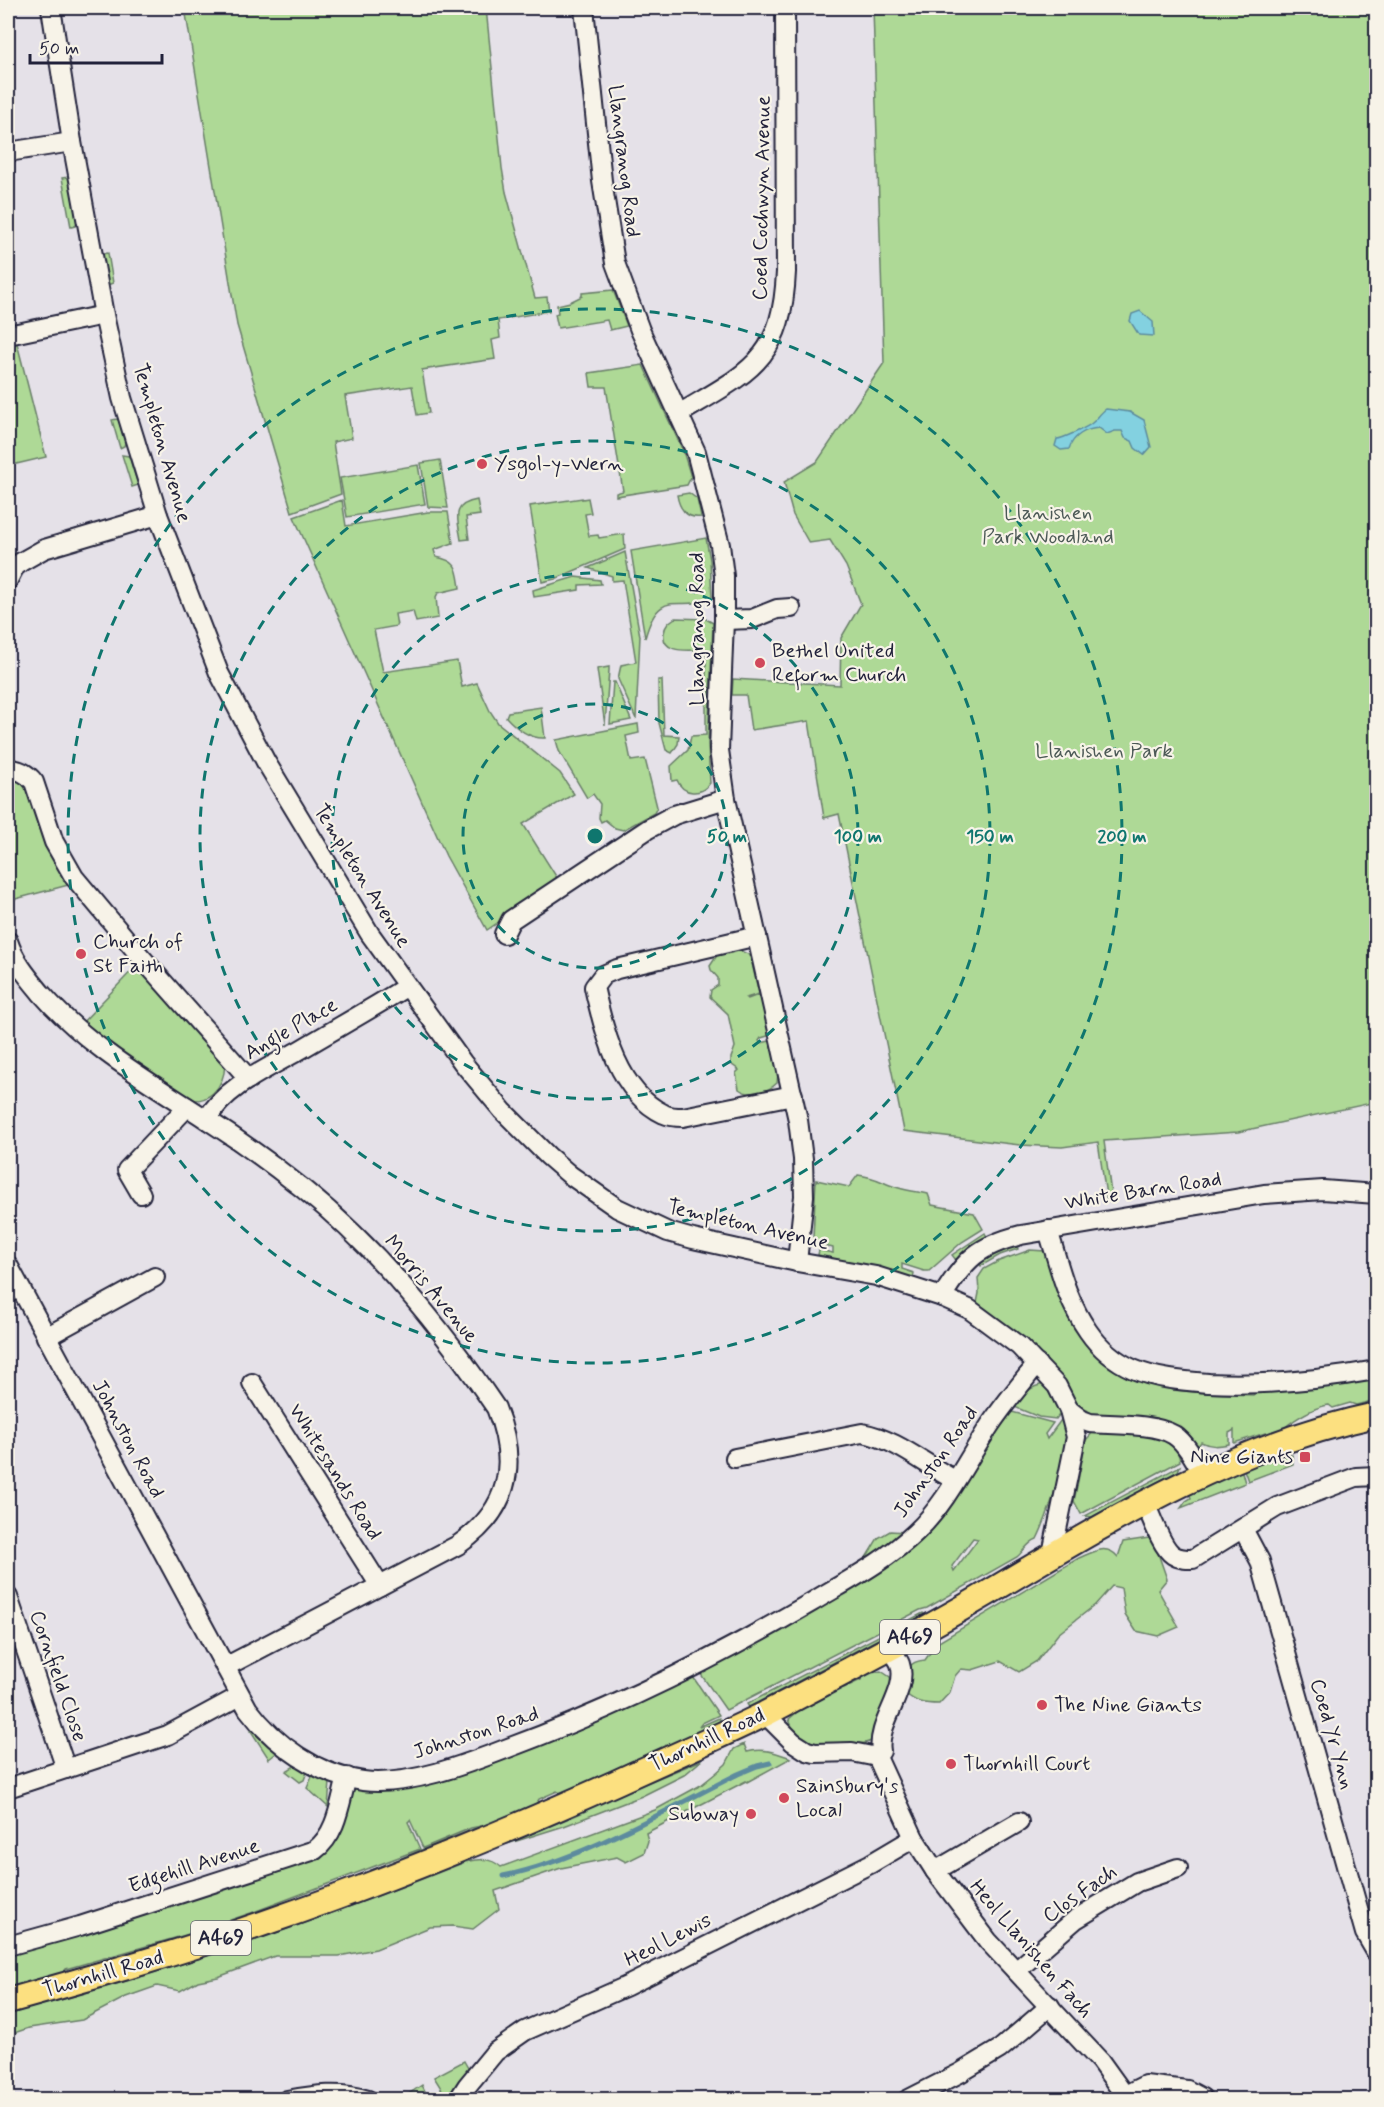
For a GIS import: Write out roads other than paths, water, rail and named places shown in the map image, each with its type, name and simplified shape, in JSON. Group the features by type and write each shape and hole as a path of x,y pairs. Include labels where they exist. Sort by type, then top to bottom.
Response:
{"main road":[{"name":"Thornhill Road","path":"8,2001 186,1949 350,1893 562,1806 765,1714 890,1648 1052,1554 1202,1473 1239,1457 1304,1435 1377,1415"}],"street":[{"name":"Templeton Avenue","path":"51,8 72,142 104,315 122,398 158,515 205,640 236,706 309,835 370,934 463,1063 503,1111 548,1156 594,1192 629,1214 668,1232 797,1262 876,1276 942,1297 969,1309 1005,1334 1057,1386 1069,1410 1076,1437 1052,1554"},
{"name":"Llangranog Road","path":"584,8 602,181 615,262 640,330 696,452 720,545 724,576 724,620 719,750 726,799 801,1134 804,1175 803,1218 797,1262"},
{"name":"Coed Cochwyn Avenue","path":"679,414 731,383 753,366 770,344 782,313 786,261 785,8"},
{"path":"8,152 72,142"},
{"path":"8,334 104,315"},
{"path":"8,580 14,568 44,549 158,515"},
{"path":"724,620 752,619 777,609 791,608"},
{"path":"8,769 19,770 29,775 34,782 54,842 74,877 249,1079"},
{"path":"504,934 511,920 632,838 674,815 726,799"},
{"path":"757,936 616,969 603,975 594,987 618,1065 635,1090 651,1106 666,1116 683,1117 793,1095"},
{"name":"Morris Avenue","path":"8,940 20,967 75,1029 108,1055 207,1119 301,1187 358,1238 438,1328 496,1408 501,1422 507,1453 504,1483 495,1510 485,1523 458,1545 225,1667"},
{"name":"Angle Place","path":"207,1119 224,1097 249,1079 406,987"},
{"path":"141,1194 127,1170 187,1107"},
{"name":"White Barn Road","path":"942,1297 974,1254 1005,1239 1273,1193 1323,1190 1377,1194"},
{"path":"1048,1230 1064,1285 1088,1331 1108,1353 1148,1375 1172,1379 1267,1384 1302,1382 1377,1370"},
{"name":"Johnston Road","path":"8,1265 240,1696 263,1728 296,1755 314,1765 347,1777 380,1782 454,1768 566,1726 663,1684 765,1629 883,1558 914,1534 927,1520 1003,1406 1037,1364"},
{"path":"46,1337 155,1277"},
{"name":"Whitesands Road","path":"252,1383 380,1586"},
{"path":"1069,1410 1090,1423 1150,1428 1174,1436 1202,1473"},
{"path":"735,1458 862,1433 875,1435 890,1442 954,1480"},
{"path":"1145,1503 1164,1544 1172,1555 1192,1559 1277,1508 1356,1477 1377,1476"},
{"name":"Coed Yr Ynn","path":"1243,1529 1260,1561 1365,1933 1377,1952"},
{"name":"Cornfield Close","path":"8,1597 66,1769"},
{"path":"765,1714 793,1742 807,1751 815,1753 852,1752 877,1756 881,1752 879,1741 882,1730 899,1687 900,1664 890,1648"},
{"path":"8,1788 177,1731 240,1696"},
{"name":"Heol Llanishen Fach","path":"877,1756 914,1838 935,1871 988,1941 1100,2061 1126,2097"},
{"name":"Edgehill Avenue","path":"8,1946 80,1926 315,1850 328,1839 347,1777"},
{"path":"935,1871 1019,1822"},
{"name":"Heol Lewis","path":"458,2100 495,2052 525,2031 648,1975 870,1864 914,1838"},
{"name":"Clos Fach","path":"1016,1971 1076,1919 1137,1881 1178,1868"},
{"path":"907,2100 960,2073 1000,2049 1050,2006"},
{"path":"1126,2097 1145,2085 1187,2090 1202,2098"},
{"path":"287,2100 315,2095 351,2094 368,2100"}],"water":[{"path":"1140,311 1153,322 1154,336 1139,335 1130,321 1132,314"},
{"path":"1106,409 1130,412 1144,420 1151,447 1144,455 1135,448 1132,441 1125,438 1122,431 1107,434 1099,428 1080,434 1073,440 1069,449 1061,450 1055,446 1057,439 1090,425"}],"waterway":[{"path":"503,1876 533,1868 593,1846 738,1774 770,1763"}],"place":[{"name":"Ysgol-y-Wern","path":"482,464"},
{"name":"Bethel United Reform Church","path":"760,663"},
{"name":"Church of St Faith","path":"81,954"},
{"name":"Nine Giants","path":"1305,1457"},
{"name":"The Nine Giants","path":"1042,1705"},
{"name":"Thornhill Court","path":"951,1764"},
{"name":"Sainsbury's Local","path":"784,1798"},
{"name":"Subway","path":"751,1814"}],"park label":[{"name":"Llanishen Park Woodland","path":"1048,525"},
{"name":"Llanishen Park","path":"1104,751"}]}
